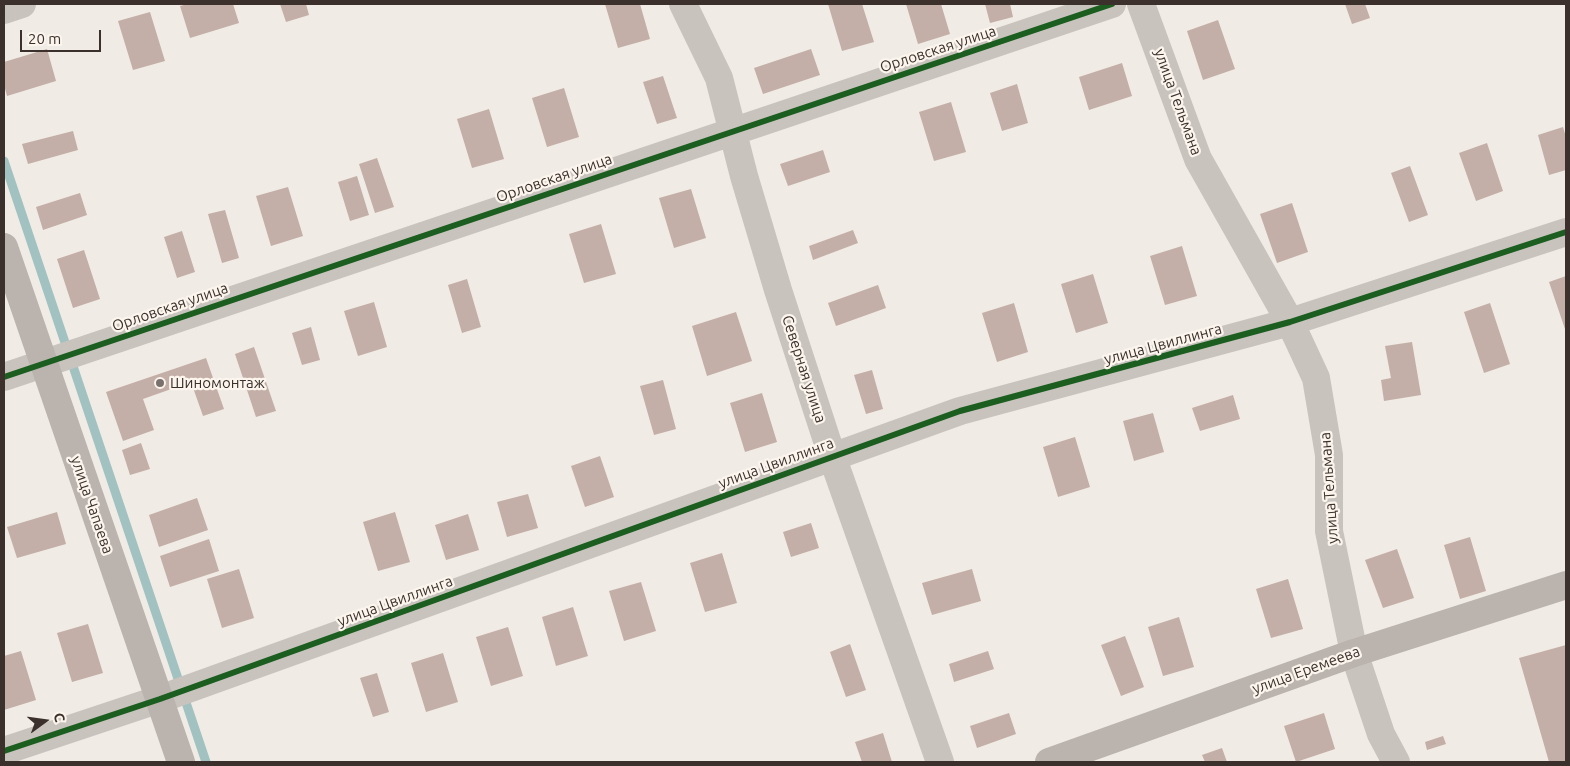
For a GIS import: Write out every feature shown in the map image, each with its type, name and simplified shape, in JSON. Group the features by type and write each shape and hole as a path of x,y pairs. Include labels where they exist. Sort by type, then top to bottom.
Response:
{"street":[{"path":"4,10 22,4"},
{"name":"Северная улица","path":"683,4 719,78 778,290 832,456 940,762"},
{"name":"Орловская улица","path":"4,377 733,130 1112,4"},
{"name":"улица Тельмана","path":"1141,4 1198,159 1290,322 1316,378 1330,455 1329,531 1354,653 1381,734 1396,762"},
{"name":"улица Цвиллинга","path":"4,751 160,699 960,411 1290,322 1566,232"},
{"name":"улица Чапаева","path":"4,247 42,364 181,762"},
{"name":"улица Еремеева","path":"1049,762 1354,653 1566,585"}],"building":[{"path":"188,4 233,4 239,23 190,38 180,6"},
{"path":"280,4 306,4 309,15 286,22"},
{"path":"605,4 640,4 650,39 618,48"},
{"path":"828,4 862,4 874,42 842,51"},
{"path":"906,4 941,4 950,34 918,44"},
{"path":"985,4 1010,4 1013,17 990,23"},
{"path":"1345,4 1365,4 1370,18 1352,24"},
{"path":"150,12 165,61 133,70 118,21"},
{"path":"1218,20 1235,69 1203,80 1187,31"},
{"path":"47,49 56,81 7,96 4,85 4,62"},
{"path":"811,49 820,75 763,94 754,68"},
{"path":"1122,63 1132,96 1089,110 1079,77"},
{"path":"663,76 677,118 657,124 643,82"},
{"path":"1017,84 1028,123 1002,131 990,93"},
{"path":"564,88 579,137 547,147 532,98"},
{"path":"951,102 966,152 934,161 919,112"},
{"path":"489,109 504,159 472,168 457,119"},
{"path":"1563,127 1566,137 1566,170 1549,175 1538,135"},
{"path":"73,131 78,150 28,164 22,144"},
{"path":"1487,143 1503,191 1476,201 1459,153"},
{"path":"823,150 830,172 788,186 780,164"},
{"path":"377,158 394,207 375,213 359,164"},
{"path":"1410,166 1428,215 1409,222 1391,173"},
{"path":"357,176 369,215 350,221 338,182"},
{"path":"288,187 303,236 271,246 256,196"},
{"path":"691,189 706,238 674,248 659,198"},
{"path":"80,193 87,215 43,230 36,207"},
{"path":"1292,203 1308,252 1277,263 1260,214"},
{"path":"225,210 239,258 222,263 208,214"},
{"path":"601,224 616,274 584,283 569,234"},
{"path":"853,230 858,243 813,260 809,246"},
{"path":"182,231 195,272 177,278 164,237"},
{"path":"1182,246 1197,296 1165,305 1150,256"},
{"path":"84,250 100,299 73,308 57,259"},
{"path":"1093,274 1108,323 1076,333 1061,284"},
{"path":"1566,276 1566,332 1549,282"},
{"path":"467,279 481,327 462,333 448,285"},
{"path":"878,285 886,308 836,326 828,303"},
{"path":"374,302 387,347 358,356 344,311"},
{"path":"1014,303 1028,352 997,362 982,313"},
{"path":"1490,303 1510,364 1484,373 1464,312"},
{"path":"736,312 752,361 707,376 692,326"},
{"path":"311,327 320,360 302,365 292,333"},
{"path":"1412,342 1421,395 1384,401 1381,380 1391,378 1385,346"},
{"path":"254,347 276,411 256,417 235,354"},
{"path":"206,358 224,409 203,416 191,382 143,399 154,430 123,441 106,392"},
{"path":"872,370 883,409 866,414 854,375"},
{"path":"663,380 676,429 654,435 640,386"},
{"path":"762,393 777,442 745,452 730,403"},
{"path":"1233,395 1240,419 1200,431 1192,408"},
{"path":"1153,413 1164,452 1134,461 1123,421"},
{"path":"1075,437 1090,487 1058,497 1043,447"},
{"path":"141,443 150,469 130,475 122,450"},
{"path":"600,456 614,497 585,507 571,466"},
{"path":"528,494 538,528 507,537 497,502"},
{"path":"197,498 208,530 159,547 149,515"},
{"path":"57,512 66,544 17,558 7,527"},
{"path":"395,512 410,562 378,571 363,522"},
{"path":"468,514 479,550 446,560 435,525"},
{"path":"811,523 819,548 791,557 783,532"},
{"path":"1470,537 1486,591 1460,599 1444,545"},
{"path":"209,539 219,571 170,587 160,556"},
{"path":"1397,549 1414,598 1383,608 1365,560"},
{"path":"722,553 737,603 705,612 690,563"},
{"path":"239,569 254,618 222,628 207,579"},
{"path":"972,569 981,601 932,615 922,583"},
{"path":"1288,579 1303,629 1271,638 1256,589"},
{"path":"641,582 656,631 624,641 609,591"},
{"path":"573,607 588,656 556,666 542,617"},
{"path":"1179,617 1194,667 1163,676 1148,627"},
{"path":"88,624 103,673 72,682 57,633"},
{"path":"508,627 523,676 491,686 476,637"},
{"path":"1125,636 1144,687 1121,696 1101,645"},
{"path":"850,644 866,690 846,697 830,652"},
{"path":"1566,645 1566,762 1549,762 1519,658"},
{"path":"21,651 36,700 4,710 4,656"},
{"path":"988,651 994,669 954,682 949,664"},
{"path":"443,653 458,702 426,712 411,663"},
{"path":"377,673 389,712 373,717 360,678"},
{"path":"1009,713 1016,734 977,748 970,726"},
{"path":"1324,713 1335,749 1296,762 1284,726"},
{"path":"883,733 892,762 862,762 855,742"},
{"path":"1443,736 1446,744 1427,750 1425,742"},
{"path":"1222,748 1227,762 1205,762 1202,755"}],"waterway":[{"path":"4,161 206,762"}],"cycle path":[{"path":"4,377 1112,4"},
{"path":"4,751 160,699 960,411 1290,322 1566,232"}],"place":[{"name":"Шиномонтаж","path":"160,383"}]}
